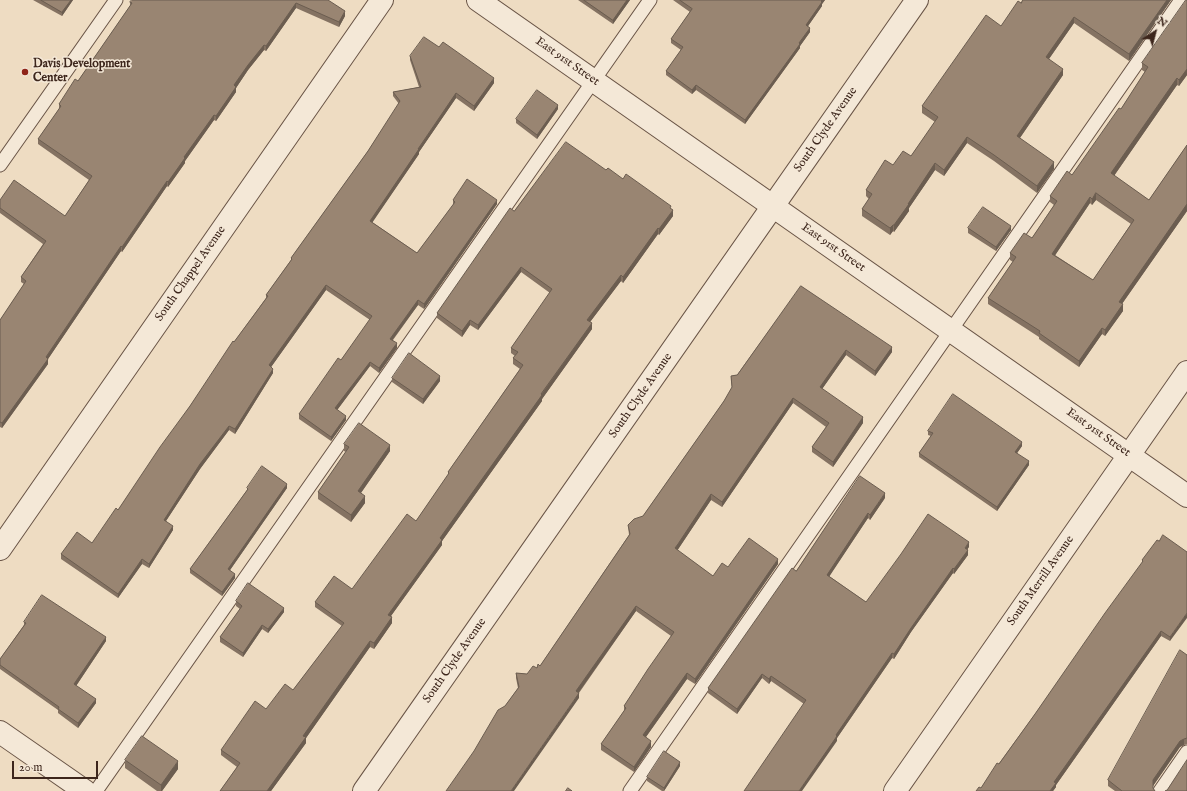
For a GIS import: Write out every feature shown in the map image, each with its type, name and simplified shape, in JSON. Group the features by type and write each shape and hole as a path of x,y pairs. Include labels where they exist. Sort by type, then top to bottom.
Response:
{"street":[{"name":"South Chappel Avenue","path":"0,549 382,0"},
{"name":"East 91st Street","path":"478,0 1187,496"},
{"name":"South Clyde Avenue","path":"364,791 917,0"},
{"name":"South Merrill Avenue","path":"895,791 1187,372"},
{"path":"0,732 85,791"}],"lane":[{"path":"0,165 116,0"},
{"path":"96,791 650,0"},
{"path":"630,791 1182,0"},
{"path":"1160,791 1187,752"}],"building":[{"path":"41,0 71,0 62,12"},
{"path":"132,0 328,0 345,11 339,22 296,3 266,46 264,45 248,65 234,85 236,87 216,116 214,115 122,247 121,246 46,357 48,359 2,423 0,422 0,320 26,281 21,277 46,241 0,208 0,200 14,180 65,216 92,176 38,139 61,106 59,104 75,79 78,81 132,3 130,2"},
{"path":"584,0 627,0 613,20"},
{"path":"680,0 822,0 822,2 806,25 810,28 799,43 800,44 745,120 696,85 692,90 666,71 683,47 671,39 692,9"},
{"path":"1023,0 1167,0 1129,54 1074,17 1046,57 1063,69 1017,136 1054,162 1037,186 967,137 944,170 935,163 909,204 894,225 890,228 862,209 872,194 866,190 885,160 893,165 903,151 911,156 938,117 922,106 986,15 1001,26 1018,1 1021,3"},
{"path":"1187,0 1187,69 1179,80 1177,78 1111,173 1149,200 1187,145 1187,204 1119,302 1123,304 1105,330 1102,328 1079,361 1039,333 1040,331 988,298 1016,257 1010,253 1024,233 1032,238 1057,201 1050,196 1067,171 1072,175 1119,108 1121,109 1148,67 1142,63","holes":["1096,193 1134,220 1093,280 1052,254 1090,197 1092,199"]},
{"path":"424,37 439,47 443,42 494,78 474,106 456,93 370,221 417,253 455,202 453,200 467,179 497,200 424,304 418,300 390,339 397,343 379,368 370,362 335,408 346,416 331,437 299,414 338,358 341,360 372,316 326,285 269,365 273,369 235,429 229,426 200,464 164,520 173,526 149,564 142,559 118,594 61,554 77,532 92,543 116,508 118,510 233,341 234,342 268,296 266,295 292,259 291,258 368,151 400,101 393,92 421,87 410,56"},
{"path":"537,90 558,105 537,135 516,119"},
{"path":"566,142 606,170 608,168 623,179 626,174 671,206 670,208 673,210 659,229 658,228 623,277 621,275 587,320 592,323 440,538 442,540 388,615 392,617 374,643 370,641 303,736 306,737 267,791 220,791 240,763 221,750 255,701 266,709 285,684 293,690 344,623 315,602 334,576 352,589 407,514 416,521 449,473 448,472 523,365 513,358 518,352 511,348 552,289 521,267 478,325 470,320 462,331 437,313 510,208 514,211"},
{"path":"983,207 1011,226 996,247 968,228"},
{"path":"801,286 892,347 875,371 846,350 820,387 863,417 833,462 812,447 829,423 793,398 722,502 711,494 675,548 713,576 722,563 728,567 749,538 778,559 695,679 687,673 643,735 651,741 634,767 601,744 626,708 624,706 648,669 674,632 636,606 576,691 579,693 511,791 446,791 474,751 498,710 505,706 519,687 516,673 527,674 533,666 537,668 538,664 540,666 630,534 628,525 634,519 643,516 724,401 732,387 731,376 737,375"},
{"path":"409,353 440,376 423,399 392,378"},
{"path":"953,394 1022,442 1015,452 1029,461 997,507 919,453 933,433 928,431"},
{"path":"359,423 390,445 358,491 365,496 351,515 318,492 349,447 344,444"},
{"path":"262,466 287,484 228,569 235,574 222,592 190,569 248,489 247,488"},
{"path":"860,476 885,493 870,515 868,513 827,575 866,602 928,514 969,542 965,548 968,550 954,569 953,568 894,654 892,653 799,791 744,791 806,700 771,676 769,679 762,674 737,709 708,688 792,568 796,571"},
{"path":"1163,535 1187,552 1187,613 1170,637 1161,631 1054,782 1056,783 1050,791 976,791 979,787 981,788 997,763 999,764 1143,561 1142,560 1157,540 1159,541"},
{"path":"248,583 284,608 268,629 262,625 243,653 220,637 242,606 236,601"},
{"path":"42,595 106,637 74,684 96,699 78,723 58,709 59,707 0,665 0,659 26,623 24,622"},
{"path":"1180,650 1187,655 1187,738 1180,741 1153,780 1153,788 1155,791 1122,791 1108,780"},
{"path":"142,736 178,761 161,785 125,760"},
{"path":"664,751 680,762 664,788 647,777"},
{"path":"1187,760 1187,791 1165,791 1167,790"}],"place":[{"name":"Davis Development Center","path":"25,72"}]}
